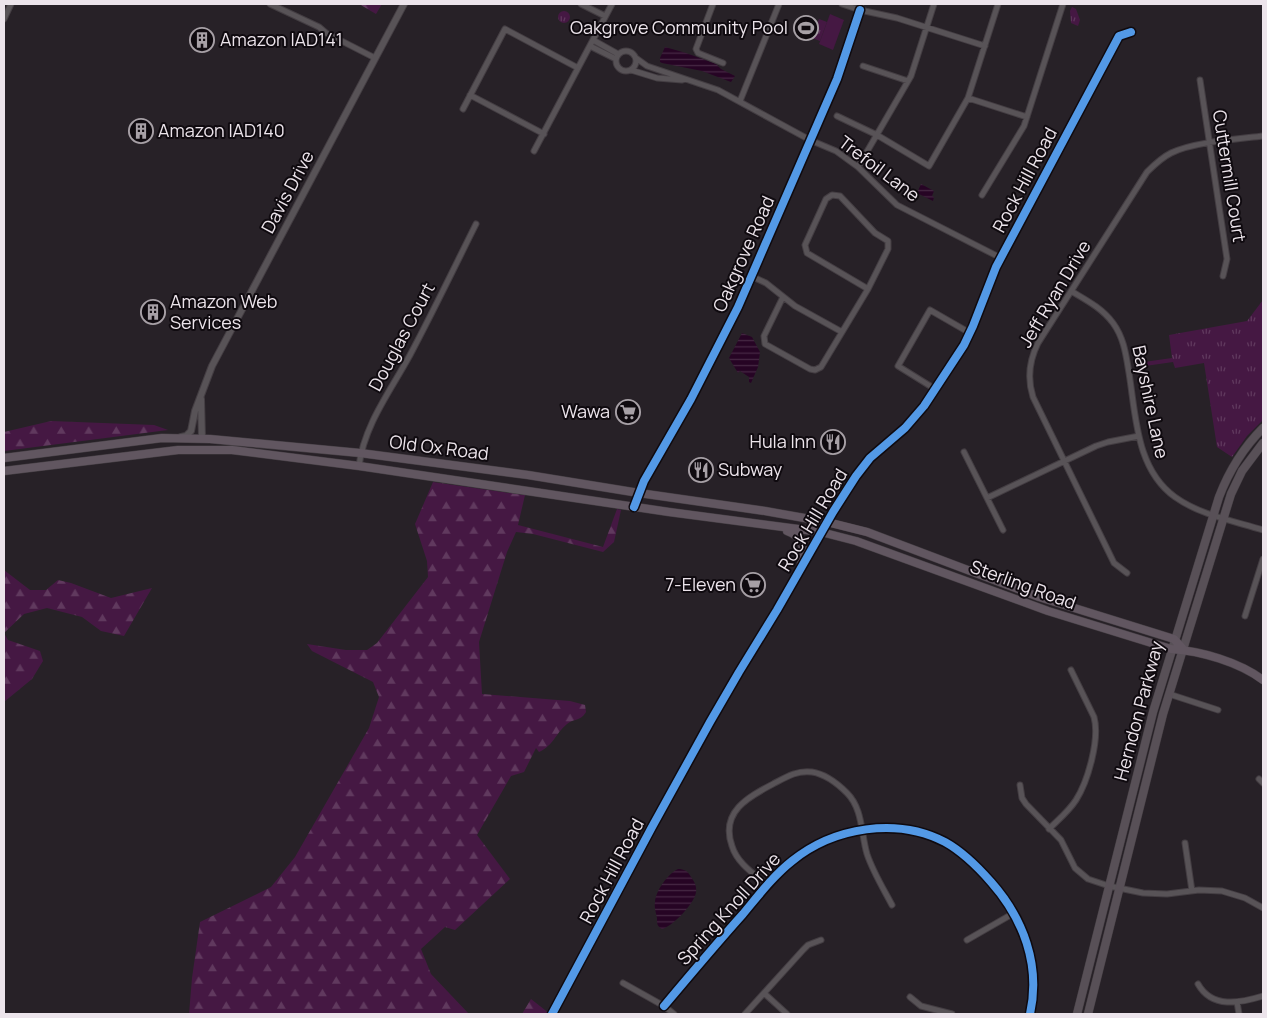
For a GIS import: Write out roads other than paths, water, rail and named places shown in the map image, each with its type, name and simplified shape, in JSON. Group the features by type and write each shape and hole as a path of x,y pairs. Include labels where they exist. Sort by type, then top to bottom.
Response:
{"main road":[{"name":"Herndon Parkway","path":"1077,1014 1150,721 1213,515 1223,486 1234,465 1246,446 1263,428"},
{"name":"Old Ox Road","path":"4,458 180,437 202,438 360,453 528,475 827,522 867,532"},
{"path":"186,449 195,446 202,438"},
{"name":"Herndon Parkway","path":"1088,1014 1169,694 1231,494 1242,471 1263,443"},
{"name":"Old Ox Road","path":"4,471 208,448 359,466 634,507 821,532 856,541"},
{"path":"775,526 795,534 802,542 803,554 800,570"},
{"name":"Sterling Road","path":"867,532 1039,597 1174,639"},
{"name":"Sterling Road","path":"856,541 1048,611 1172,649 1183,649 1234,664 1263,680"},
{"path":"1174,639 1183,649"}],"street":[{"path":"4,19 12,4"},
{"path":"270,4 319,27 326,33 376,58"},
{"name":"Davis Drive","path":"180,437 186,436 191,431 201,395 212,366 404,4"},
{"path":"581,4 605,16"},
{"path":"534,151 612,4"},
{"path":"713,4 696,49 698,53 723,62"},
{"path":"740,101 779,4"},
{"path":"842,4 898,18 985,46"},
{"name":"Oakgrove Road","path":"634,507 646,476 691,399 738,307 768,241 837,79 862,4"},
{"path":"858,167 908,81 934,4"},
{"path":"837,116 877,135 929,166 968,98 998,4"},
{"path":"982,195 1024,126 1063,4"},
{"path":"462,109 505,29 578,68"},
{"name":"Rock Hill Road","path":"552,1014 710,722 827,522 861,468 880,448 915,418 958,354 970,333 989,282 1001,258 1119,36 1131,32"},
{"name":"Trefoil Lane","path":"591,43 617,56"},
{"name":"Trefoil Lane","path":"684,80 657,78 631,70 624,71 618,68 617,56 622,51 629,51 647,66 718,90 810,140 836,151 858,167 897,205 1001,258"},
{"path":"631,70 635,65 636,58"},
{"path":"862,66 908,81"},
{"name":"Cuttermill Court","path":"1200,80 1227,258 1223,276"},
{"path":"470,95 544,134"},
{"path":"968,98 1027,117"},
{"name":"Jeff Ryan Drive","path":"1126,573 1114,563 1033,397 1029,379 1031,359 1038,343 1147,172 1154,164 1179,149 1263,136"},
{"path":"782,297 764,336 765,344 810,369 815,370 821,367 868,289 888,249 888,241 875,233 840,196 836,195 829,196 826,199 806,245 807,253 868,289"},
{"name":"Douglas Court","path":"359,466 360,453 370,428 476,224"},
{"path":"751,276 766,283 795,306 842,332"},
{"name":"Bayshire Lane","path":"1071,291 1098,308 1109,318 1118,331 1126,350 1144,454 1150,469 1164,488 1183,503 1213,515 1263,530"},
{"path":"935,389 898,366 930,310 970,333"},
{"name":"Davis Drive","path":"201,395 202,438"},
{"path":"987,498 1108,442 1140,436"},
{"path":"964,452 1003,530"},
{"path":"1245,616 1263,559"},
{"path":"1050,829 1070,808 1082,789 1096,738 1094,717 1070,670"},
{"path":"1169,694 1218,710"},
{"path":"767,885 739,860 735,854 730,839 734,814 748,797 790,775 798,772 814,772 828,778 852,799 859,813 861,830 870,863 892,905"},
{"path":"1020,785 1022,798 1026,804 1061,840 1071,862 1081,874 1095,882 1156,894 1210,890 1233,894 1263,908"},
{"name":"Spring Knoll Drive","path":"664,1006 767,885 792,861 802,853 826,840 861,830 882,828 921,832 946,842 978,867 997,889 1014,913 1024,933 1031,958 1033,983 1030,1014"},
{"path":"1185,843 1192,891"},
{"path":"967,940 1014,913"},
{"path":"745,1014 802,950 821,940"},
{"path":"623,983 664,1006 674,1014"},
{"path":"1198,984 1212,999 1218,1001 1237,1002 1263,996"},
{"path":"764,993 787,1014"},
{"path":"910,997 921,1006 952,1014"},
{"path":"1237,1002 1239,1014"}],"place":[{"name":"Oakgrove Community Pool","path":"806,28"},
{"name":"Amazon IAD141","path":"202,40"},
{"name":"Amazon IAD140","path":"141,131"},
{"name":"Amazon Web Services","path":"153,312"},
{"name":"Wawa","path":"628,412"},
{"name":"Hula Inn","path":"833,442"},
{"name":"Subway","path":"701,470"},
{"name":"7-Eleven","path":"753,585"}]}
